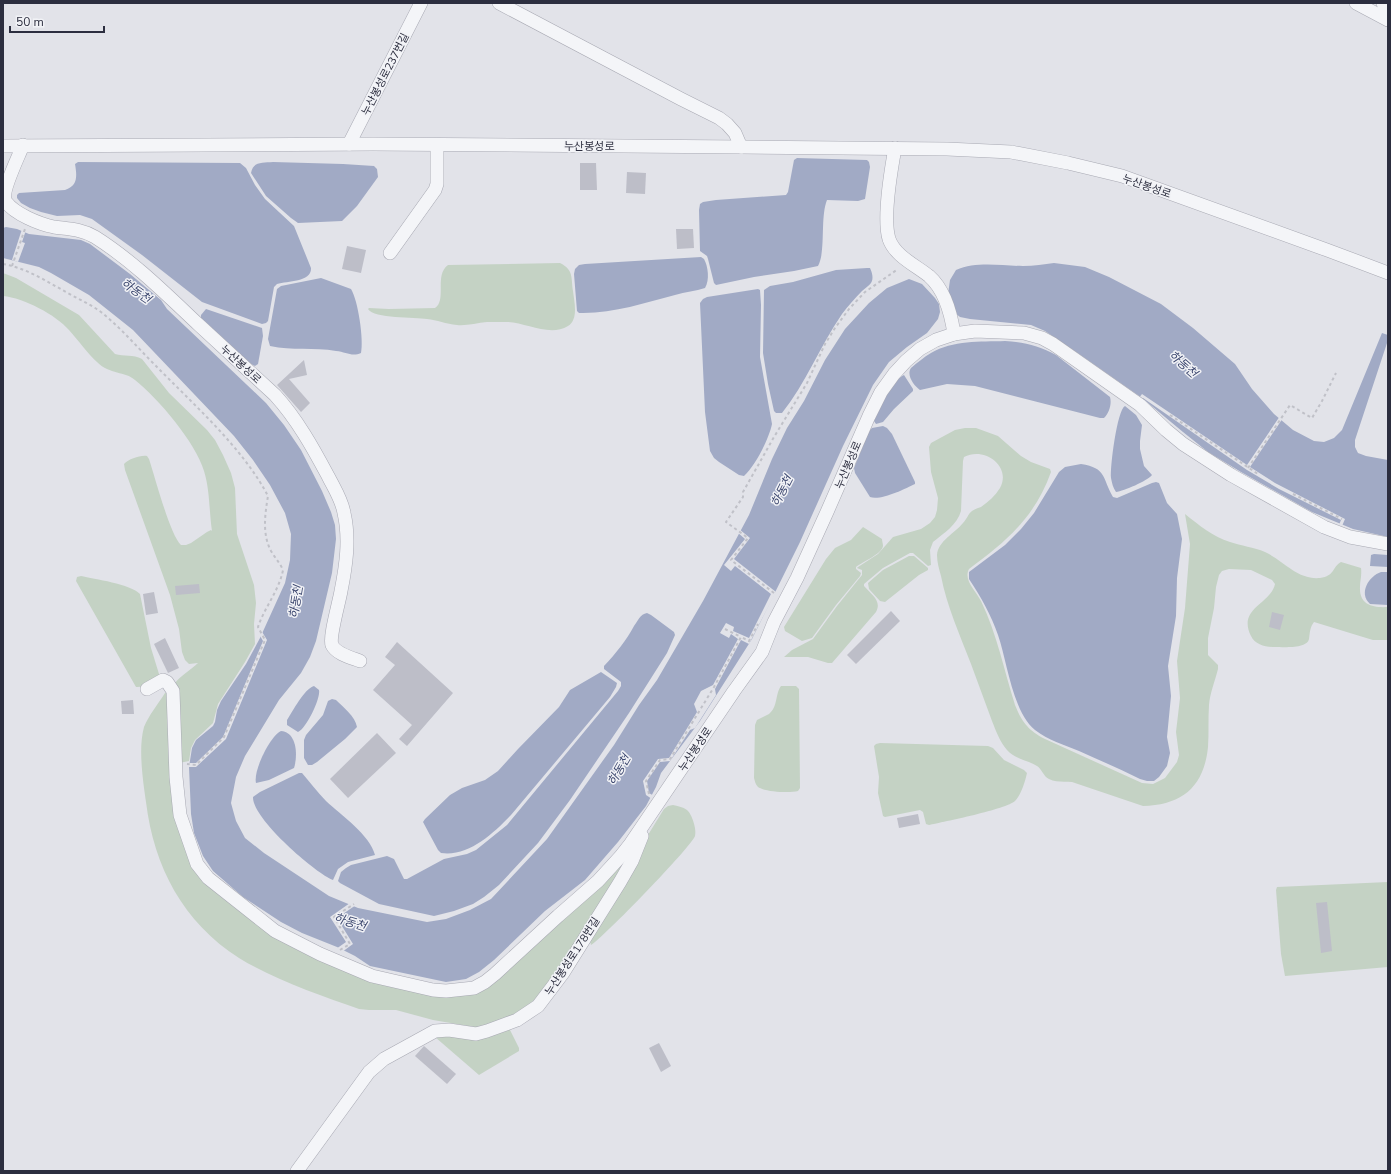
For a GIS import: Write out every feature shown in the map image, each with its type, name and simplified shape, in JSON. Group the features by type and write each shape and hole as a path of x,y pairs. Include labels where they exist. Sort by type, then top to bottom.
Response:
{"street":[{"name":"누산봉성로237번길","path":"349,144 421,3"},
{"path":"499,3 681,100 720,118 735,133 741,147"},
{"path":"1356,3 1388,19"},
{"path":"1383,3 1388,19"},
{"name":"누산봉성로","path":"3,146 349,144 895,148 1011,152 1068,163 1122,176 1388,273"},
{"name":"누산봉성로","path":"23,145 4,195 4,203 28,218 52,226 82,231 104,243 163,290 285,405 316,453 337,492 344,512 347,559 339,606 331,637 332,645 336,651 360,661"},
{"path":"390,253 435,190 437,184 437,145"},
{"path":"895,148 890,179 887,230 889,239 893,247 909,263 929,277 939,288 944,296 949,310 954,334"},
{"name":"누산봉성로","path":"646,822 762,652 774,622 815,539 881,392 906,361 936,340 954,334 975,331 1024,333 1042,338 1053,344 1140,405 1183,444 1231,475 1324,527 1350,537 1388,544"},
{"path":"148,689 163,680 167,682 173,691 176,777 180,815 191,850 202,872 275,931 328,958 372,976 433,990 461,990 474,988 485,982 598,881 620,857 646,822"},
{"name":"누산봉성로178번길","path":"297,1171 369,1072 384,1059 435,1031 449,1030 476,1034 517,1020 538,1006 563,973 620,882 637,849 646,822"}],"path":[{"path":"12,266 28,218"},
{"path":"774,593 730,560 748,538 726,522 743,497 743,492 807,383 825,344 835,328 849,309 865,292 885,276 909,263"},
{"path":"3,264 27,271 72,295 100,312 112,322 130,338 149,360 224,435 265,489 268,496 265,531 271,551 283,570 274,594 258,627 265,640 224,737 196,765 185,764"},
{"path":"1248,468 1290,405 1312,418 1336,373"},
{"path":"1168,414 1262,477"},
{"path":"1291,492 1343,520 1341,524"},
{"path":"725,629 749,641 760,621"},
{"path":"660,801 648,794 646,781 660,760 670,759 714,687 741,637"},
{"path":"328,958 350,944 334,917 354,904"}],"green space":[{"path":"560,263 568,268 570,272 575,305 574,319 568,326 561,329 546,330 508,322 487,322 457,325 427,319 386,316 372,312 368,309 435,308 440,299 442,275 444,269 448,265"},
{"path":"3,273 16,278 79,315 115,354 142,359 169,393 207,430 215,440 231,473 235,488 237,534 254,585 256,603 254,624 255,644 218,704 213,723 195,740 191,748 189,761 179,763 175,683 198,663 189,664 185,660 182,652 179,629 170,595 124,464 129,460 141,456 147,456 172,530 181,545 186,545 207,532 212,531 206,478 200,460 185,435 165,409 135,380 127,375 112,371 102,366 90,355 63,324 48,313 20,300 3,296"},
{"path":"976,428 998,436 1021,456 1031,462 1050,469 1051,472 1037,502 1028,515 995,549 969,569 968,573 969,581 981,601 992,626 1015,705 1023,721 1030,729 1045,739 1142,783 1153,784 1165,778 1177,762 1179,755 1176,732 1180,698 1177,661 1185,608 1190,544 1185,514 1218,537 1265,552 1291,569 1305,576 1312,578 1325,577 1341,562 1361,568 1360,593 1364,602 1372,606 1388,607 1388,640 1373,640 1314,622 1309,639 1304,644 1294,647 1268,647 1261,645 1255,642 1251,636 1248,627 1248,619 1256,607 1268,597 1275,584 1272,580 1251,570 1229,569 1222,571 1219,575 1216,587 1214,608 1208,638 1208,655 1218,665 1218,669 1211,692 1206,761 1202,773 1196,783 1189,791 1169,802 1143,806 1072,782 1057,781 1047,778 1037,766 1010,753 1000,740 954,621 938,566 937,555 940,546 960,527 971,512 981,507 994,496 1000,488 1003,480 1002,472 994,460 980,454 972,454 964,457 963,461 961,511 953,525 933,542 930,550 931,565 928,566 913,553 910,553 883,568 864,584 864,586 877,601 878,608 832,663 808,657 784,657 792,650 813,639 862,575 862,570 857,568 858,567 878,554 893,537 921,529 930,523 935,517 938,498 931,472 929,447 931,443 955,430"},
{"path":"863,527 882,539 882,549 876,555 856,567 856,569 861,573 860,576 836,605 812,638 802,641 785,631 784,627 826,559 835,548 851,540"},
{"path":"909,556 914,556 928,568 928,570 919,575 885,602 880,601 869,589 868,583 883,570"},
{"path":"81,576 129,587 140,594 151,648 159,676 145,685 136,687 76,581 77,577"},
{"path":"781,686 796,686 799,689 800,788 798,791 794,792 778,792 761,789 757,786 754,778 755,725 757,720 769,714 774,708"},
{"path":"165,693 167,693 174,798 206,884 269,932 363,977 477,990 629,852 576,948 526,1010 483,1027 474,1027 433,1020 396,1010 359,1009 313,993 282,980 252,966 239,958 219,944 202,928 174,891 156,849 150,826 145,794 141,745 144,727"},
{"path":"880,743 988,746 993,748 1004,760 1027,773 1019,795 1015,801 1000,808 929,825 926,824 923,812 920,810 885,817 883,816 878,793 879,777 874,746"},
{"path":"673,805 684,808 689,812 695,826 695,836 646,892 599,939 591,945 590,941 643,843 664,809"},
{"path":"1388,882 1388,967 1285,976 1281,954 1277,887"},
{"path":"509,1028 519,1051 479,1075 435,1037"}],"water":[{"path":"797,158 867,160 870,167 865,199 858,201 827,200 824,216 822,252 818,266 716,285 714,283 707,256 700,251 700,204 703,202 716,200 786,195 788,192 794,160"},
{"path":"78,162 240,163 246,168 255,185 265,199 294,226 311,268 310,273 304,278 277,284 274,287 268,321 266,323 262,324 202,302 142,255 92,219 80,215 57,216 41,212 21,203 17,198 19,193 65,190 69,188 76,180 75,164"},
{"path":"273,162 374,166 377,169 378,177 357,206 342,221 298,223 266,196 251,173 254,166 259,163"},
{"name":"하동천","path":"6,227 17,229 29,234 81,240 90,244 130,274 161,300 167,309 266,403 284,425 301,450 322,491 335,525 336,539 332,573 316,641 310,657 301,673 279,700 245,756 236,777 231,803 236,821 245,838 264,853 329,896 358,908 427,922 446,919 470,910 491,899 547,839 614,745 639,705 657,680 703,601 749,515 772,459 787,428 804,401 825,360 845,329 869,303 887,288 909,279 922,284 939,304 940,312 938,319 927,333 889,362 873,385 843,446 800,542 752,639 700,721 661,773 656,787 646,806 618,842 585,880 545,911 494,960 479,972 466,979 446,982 370,966 337,947 302,933 281,922 243,897 213,871 203,856 194,833 191,814 189,767 192,748 196,740 213,726 221,701 246,664 260,638 285,583 290,560 291,534 285,513 270,485 234,436 133,330 89,295 51,273 39,267 3,258 3,228"},
{"path":"701,257 707,265 708,281 705,288 616,310 591,313 579,313 577,311 574,274 575,269 579,265"},
{"name":"하동천","path":"1054,263 1085,267 1109,277 1161,304 1193,328 1235,364 1252,389 1274,414 1293,430 1314,441 1324,442 1334,438 1342,430 1382,333 1388,335 1388,340 1355,440 1355,447 1358,453 1388,460 1388,537 1353,529 1312,512 1241,472 1208,452 1142,398 1045,331 1031,325 970,319 960,317 955,313 948,294 950,280 956,270 964,267 981,265 1027,266"},
{"path":"870,268 872,273 871,283 857,296 842,314 791,401 782,413 776,413 774,411 768,384 763,353 764,290 770,286 793,282 836,270"},
{"path":"321,278 351,289 354,294 360,320 362,339 361,353 352,354 320,349 270,346 268,339 277,289 281,286"},
{"path":"758,289 760,290 761,305 760,357 772,424 761,452 753,466 744,476 739,475 719,462 714,458 710,451 705,412 700,303 707,297"},
{"path":"206,309 262,328 263,336 258,364 255,366 251,364 201,318 201,315"},
{"path":"1005,341 1031,345 1056,355 1110,397 1111,400 1109,411 1106,416 1104,418 1100,418 975,386 947,384 920,390 915,386 910,377 909,374 911,368 926,356 939,349 967,342"},
{"path":"904,375 913,391 883,422 876,424 874,421 886,395 899,378"},
{"path":"1125,406 1136,415 1142,425 1140,449 1144,466 1152,475 1135,485 1116,492 1111,478 1112,463 1119,417"},
{"path":"883,426 892,434 915,484 892,494 874,498 870,497 855,473 854,468 869,431 872,428"},
{"path":"1081,464 1100,471 1113,497 1117,498 1152,483 1159,483 1167,503 1177,514 1182,539 1177,578 1176,616 1168,666 1171,696 1167,737 1170,753 1167,766 1154,781 1140,779 1040,734 1027,722 1016,699 995,628 985,606 969,579 969,572 1005,545 1021,529 1034,513 1059,472 1065,467"},
{"path":"1371,555 1388,555 1388,567 1370,566"},
{"path":"1381,572 1388,572 1388,605 1370,604 1365,595 1366,585 1373,577"},
{"path":"647,613 674,632 675,635 667,653 629,713 570,800 538,843 499,885 473,904 434,916 379,904 338,881 341,872 351,865 387,856 394,859 404,879 407,879 444,859 467,854 476,850 507,825 618,691 621,686 621,682 604,669 604,666 617,652 639,618"},
{"path":"601,672 617,683 610,697 511,815 496,830 470,848 451,853 441,853 423,822 425,819 450,795 462,788 485,780 498,771 559,707 570,690"},
{"path":"314,686 319,690 318,700 309,720 298,732 287,725 287,720 306,691"},
{"path":"332,699 336,700 349,712 357,727 317,762 312,765 308,765 304,758 304,740 306,735 323,715 328,701"},
{"path":"281,731 286,732 290,736 295,745 296,757 294,768 269,780 256,783 257,771 263,754 267,746"},
{"path":"299,773 302,773 326,801 361,833 367,840 375,855 348,862 338,869 333,880 312,867 299,856 262,818 255,806 253,797"}],"pier":[{"path":"22,229 26,230 22,242 25,243 18,262 12,260"},
{"path":"1142,394 1247,465 1280,416 1283,418 1250,467 1275,483 1345,519 1342,526 1339,525 1341,520 1279,489 1247,470 1143,398 1141,400 1139,398"},
{"path":"739,529 750,538 734,559 776,592 749,644 741,640 715,689 716,695 695,728 690,730 670,761 660,762 647,781 649,793 654,796 652,799 646,795 643,781 658,759 669,758 697,712 694,704 701,691 713,685 738,639 731,634 729,638 720,633 726,623 734,627 733,631 749,638 771,594 735,566 731,571 724,565 745,539 737,532"},
{"path":"261,630 267,640 226,739 196,767 187,767 188,763 196,763 223,737 263,641 259,634"},
{"path":"350,903 356,905 337,918 353,944 342,952 336,949 346,942 330,917"}],"building":[{"path":"580,163 596,163 597,190 580,190"},
{"path":"627,172 646,173 645,194 626,193"},
{"path":"676,229 693,229 694,248 677,249"},
{"path":"347,246 366,250 361,273 342,269"},
{"path":"304,360 307,375 289,379 310,403 301,412 277,385"},
{"path":"199,584 200,593 176,595 175,586"},
{"path":"154,592 158,613 146,615 143,594"},
{"path":"891,611 900,621 856,664 847,655"},
{"path":"1272,612 1284,615 1280,630 1269,627"},
{"path":"165,638 179,668 168,673 154,644"},
{"path":"397,642 453,693 407,746 399,739 412,725 373,690 395,665 385,657"},
{"path":"133,700 134,714 122,714 121,701"},
{"path":"377,733 396,753 348,798 330,779"},
{"path":"918,814 920,824 899,828 897,818"},
{"path":"1327,902 1332,951 1321,953 1316,903"},
{"path":"659,1043 671,1066 661,1072 649,1048"},
{"path":"424,1046 456,1074 447,1084 415,1056"}]}
